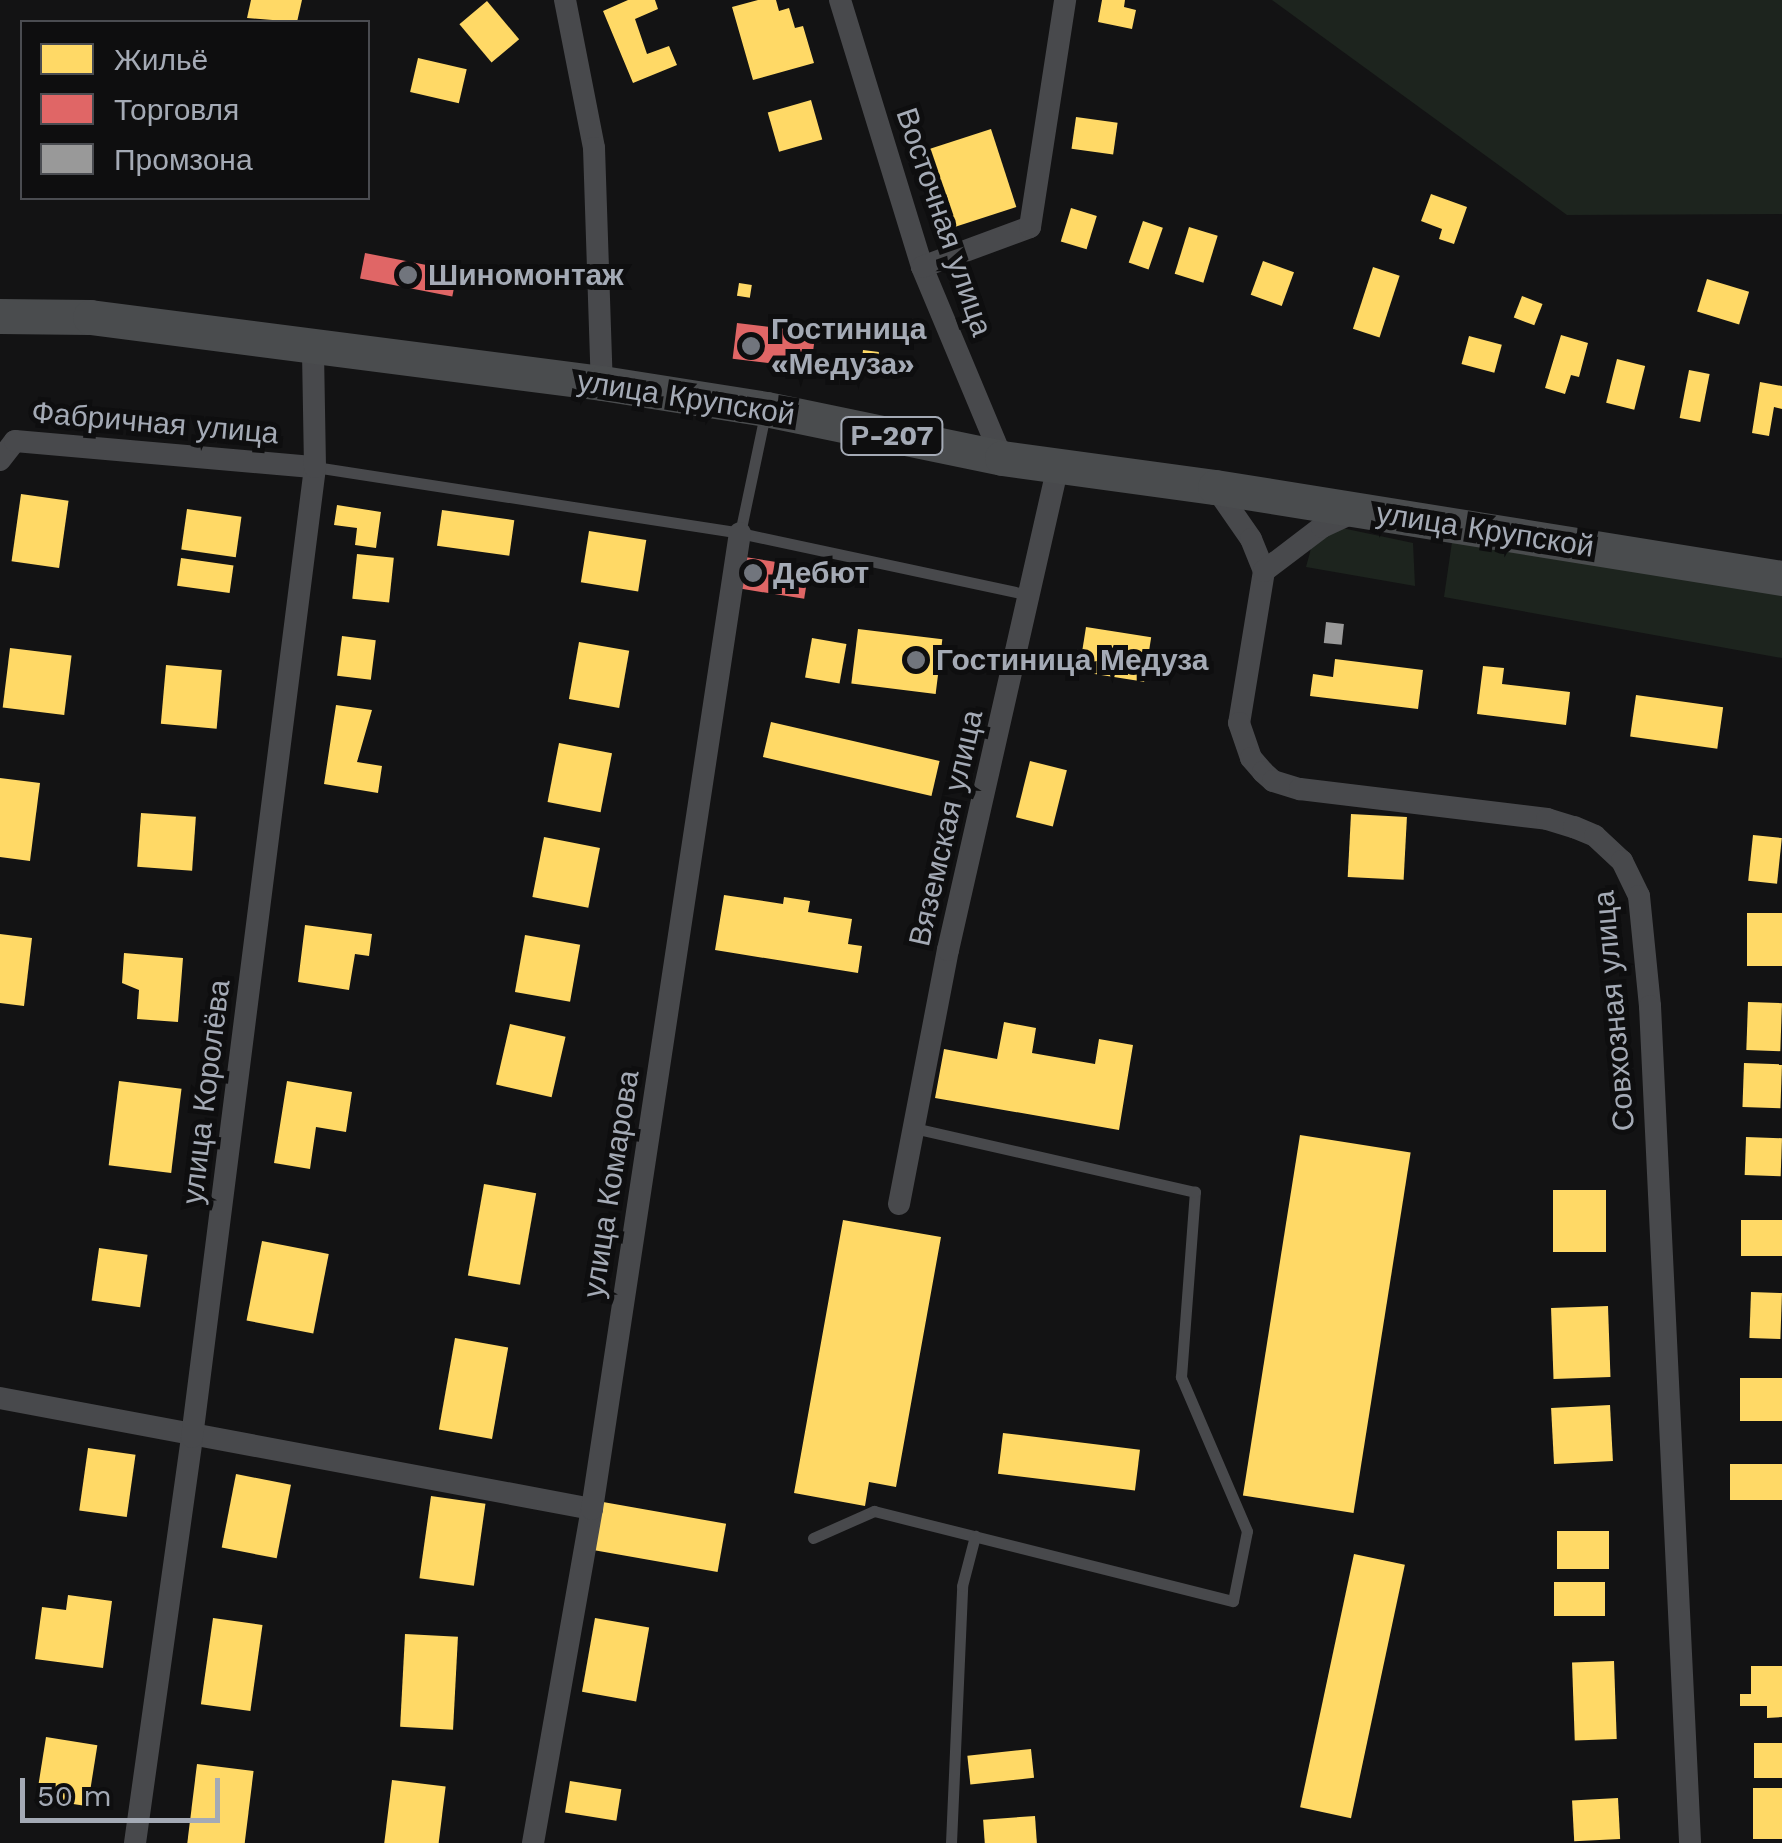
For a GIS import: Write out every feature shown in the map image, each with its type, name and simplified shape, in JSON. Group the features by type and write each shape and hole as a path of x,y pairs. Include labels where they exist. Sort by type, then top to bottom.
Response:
{"main road":[{"name":"улица Крупской","path":"0,316 90,318 602,383 766,410 1002,458 1359,509 1782,578"}],"street":[{"path":"564,0 594,148 602,383"},
{"name":"Восточная улица","path":"840,0 922,268 1002,458"},
{"path":"922,268 1030,228 1066,0"},
{"name":"улица Королёва","path":"135,1843 192,1437 315,466 314,347"},
{"name":"Фабричная улица","path":"0,460 7,440 315,466"},
{"name":"Вяземская улица","path":"899,1204 948,950 1058,466"},
{"path":"1215,487 1251,538 1264,571 1322,527 1359,509"},
{"name":"улица Комарова","path":"533,1843 592,1509 740,532"},
{"name":"Совхозная улица","path":"1264,571 1239,724 1251,758 1272,781 1300,789 1547,819 1574,826 1595,836 1622,861 1640,896 1650,1006 1690,1843"},
{"path":"0,1398 592,1509"}],"lane":[{"path":"740,532 766,410"},
{"path":"315,466 740,532 1030,594"},
{"path":"813,1538 874,1511 1234,1601 1247,1531 1181,1378 1196,1192 914,1128"},
{"path":"951,1843 962,1586 975,1536"}],"shaded area":[{"path":"1272,0 1782,0 1782,214 1567,215"},
{"path":"1318,523 1413,543 1415,586 1306,567"},
{"path":"1452,542 1782,594 1782,658 1444,597"}],"building: Жильё":[{"path":"251,0 302,0 297,20 247,18"},
{"path":"628,0 655,0 658,9 635,19 647,54 669,46 677,65 633,83 603,11"},
{"path":"776,0 779,11 789,8 795,28 803,26 814,63 753,80 732,7"},
{"path":"1102,0 1125,0 1124,7 1136,10 1132,29 1098,22"},
{"path":"487,1 519,39 492,62 459,24"},
{"path":"418,58 467,69 459,103 410,92"},
{"path":"811,100 822,139 779,152 768,112"},
{"path":"1076,117 1118,123 1113,155 1072,149"},
{"path":"991,129 1016,207 943,231 918,153"},
{"path":"1431,194 1467,207 1454,244 1439,239 1442,229 1421,221"},
{"path":"1071,208 1097,216 1087,249 1061,241"},
{"path":"1143,221 1163,228 1149,269 1129,263"},
{"path":"1189,227 1218,236 1203,283 1175,274"},
{"path":"1263,261 1294,272 1282,306 1251,295"},
{"path":"1373,267 1400,276 1380,337 1353,329"},
{"path":"1707,279 1749,292 1739,324 1697,312"},
{"path":"739,283 752,285 750,298 737,296"},
{"path":"1522,296 1543,304 1534,325 1514,317"},
{"path":"1561,335 1588,343 1579,377 1571,375 1565,394 1545,388"},
{"path":"1469,336 1502,345 1494,373 1461,364"},
{"path":"863,350 879,352 877,371 861,369"},
{"path":"1617,359 1645,366 1634,410 1606,403"},
{"path":"1689,370 1710,374 1700,422 1680,418"},
{"path":"1760,382 1782,386 1782,409 1774,407 1769,436 1752,433"},
{"path":"21,494 69,501 59,568 12,561"},
{"path":"337,505 381,512 376,548 355,545 357,528 334,525"},
{"path":"187,509 241,517 236,557 181,550"},
{"path":"442,510 514,520 509,556 437,546"},
{"path":"589,531 646,540 638,591 581,582"},
{"path":"357,554 394,558 389,603 352,599"},
{"path":"181,558 233,565 230,593 177,586"},
{"path":"1086,627 1151,637 1144,682 1079,671"},
{"path":"858,629 942,639 936,694 851,684"},
{"path":"342,636 376,640 371,680 337,676"},
{"path":"812,638 846,644 840,683 805,677"},
{"path":"579,642 629,651 619,708 569,699"},
{"path":"10,648 72,656 64,715 3,708"},
{"path":"1335,659 1423,670 1418,709 1310,696 1313,674 1333,677"},
{"path":"166,665 222,670 217,729 161,724"},
{"path":"1483,666 1504,668 1502,684 1570,692 1566,725 1477,714"},
{"path":"1636,695 1723,707 1717,749 1630,737"},
{"path":"336,705 372,710 357,762 382,766 378,793 324,784"},
{"path":"771,722 940,761 931,796 763,757"},
{"path":"559,743 612,753 601,812 548,802"},
{"path":"1030,761 1067,770 1053,826 1016,817"},
{"path":"0,778 40,783 30,861 0,857"},
{"path":"141,813 196,817 192,871 137,867"},
{"path":"1351,814 1407,817 1404,880 1348,877"},
{"path":"1753,835 1782,838 1777,884 1748,881"},
{"path":"544,837 600,848 588,908 532,897"},
{"path":"724,895 783,904 784,897 810,901 808,912 852,919 848,944 862,946 858,973 715,950"},
{"path":"1747,913 1782,913 1782,966 1747,966"},
{"path":"305,925 372,934 369,956 355,954 349,990 298,982"},
{"path":"0,934 32,938 24,1006 0,1003"},
{"path":"525,935 580,945 570,1002 515,992"},
{"path":"124,953 183,958 178,1022 137,1019 139,990 122,983"},
{"path":"1748,1002 1782,1003 1780,1051 1746,1050"},
{"path":"1004,1022 1036,1028 1032,1053 1095,1064 1099,1039 1133,1045 1119,1130 935,1098 944,1049 997,1059"},
{"path":"510,1024 566,1037 552,1097 496,1084"},
{"path":"1744,1063 1782,1064 1780,1108 1742,1107"},
{"path":"119,1081 182,1089 171,1173 109,1165"},
{"path":"287,1081 352,1092 346,1132 316,1127 310,1169 274,1163"},
{"path":"1300,1135 1411,1153 1354,1513 1243,1496"},
{"path":"1746,1137 1782,1138 1781,1176 1745,1175"},
{"path":"484,1184 536,1193 520,1285 468,1276"},
{"path":"1553,1190 1606,1190 1606,1252 1553,1252"},
{"path":"843,1220 941,1237 896,1487 869,1482 865,1506 794,1493"},
{"path":"1741,1220 1782,1220 1782,1256 1741,1256"},
{"path":"262,1241 329,1254 313,1333 247,1321"},
{"path":"99,1248 148,1255 140,1307 92,1300"},
{"path":"1751,1292 1782,1293 1780,1339 1749,1338"},
{"path":"1608,1306 1610,1377 1554,1379 1551,1308"},
{"path":"455,1338 508,1347 492,1439 439,1430"},
{"path":"1740,1378 1782,1378 1782,1421 1740,1421"},
{"path":"1610,1405 1613,1461 1554,1464 1551,1408"},
{"path":"1003,1433 1140,1450 1135,1491 998,1474"},
{"path":"88,1448 136,1455 127,1517 79,1510"},
{"path":"1730,1464 1782,1464 1782,1500 1730,1500"},
{"path":"236,1474 291,1485 277,1558 222,1548"},
{"path":"431,1496 485,1504 474,1586 419,1578"},
{"path":"603,1502 726,1524 718,1572 594,1550"},
{"path":"1557,1531 1609,1531 1609,1569 1557,1569"},
{"path":"1354,1554 1405,1565 1351,1818 1300,1807"},
{"path":"1554,1582 1605,1582 1605,1616 1554,1616"},
{"path":"68,1595 112,1601 103,1668 35,1659 42,1607 66,1610"},
{"path":"213,1618 263,1625 250,1711 201,1704"},
{"path":"595,1618 649,1628 636,1701 582,1692"},
{"path":"405,1634 458,1637 453,1730 400,1727"},
{"path":"1614,1661 1617,1739 1575,1740 1572,1662"},
{"path":"1751,1666 1782,1666 1782,1717 1767,1718 1767,1706 1740,1706 1740,1694 1751,1694"},
{"path":"46,1737 97,1745 88,1806 36,1798"},
{"path":"1754,1743 1782,1743 1782,1778 1754,1778"},
{"path":"1031,1749 1034,1778 970,1785 967,1756"},
{"path":"197,1764 254,1771 245,1843 187,1843"},
{"path":"392,1780 446,1787 439,1843 384,1843"},
{"path":"570,1781 621,1789 616,1821 565,1813"},
{"path":"1753,1788 1782,1788 1782,1839 1753,1839"},
{"path":"1618,1798 1620,1839 1574,1841 1572,1800"},
{"path":"1035,1816 1037,1843 985,1843 983,1820"}],"building: Торговля":[{"path":"365,253 457,271 452,296 360,279"},
{"path":"737,323 815,333 811,368 733,359"},
{"path":"745,557 809,567 804,599 740,589"}],"building: Промзона":[{"path":"1326,622 1344,624 1342,645 1324,643"}],"place":[{"name":"Шиномонтаж","path":"408,275"},
{"name":"Гостиница «Медуза»","path":"751,346"},
{"name":"Дебют","path":"753,573"},
{"name":"Гостиница Медуза","path":"916,660"}]}
